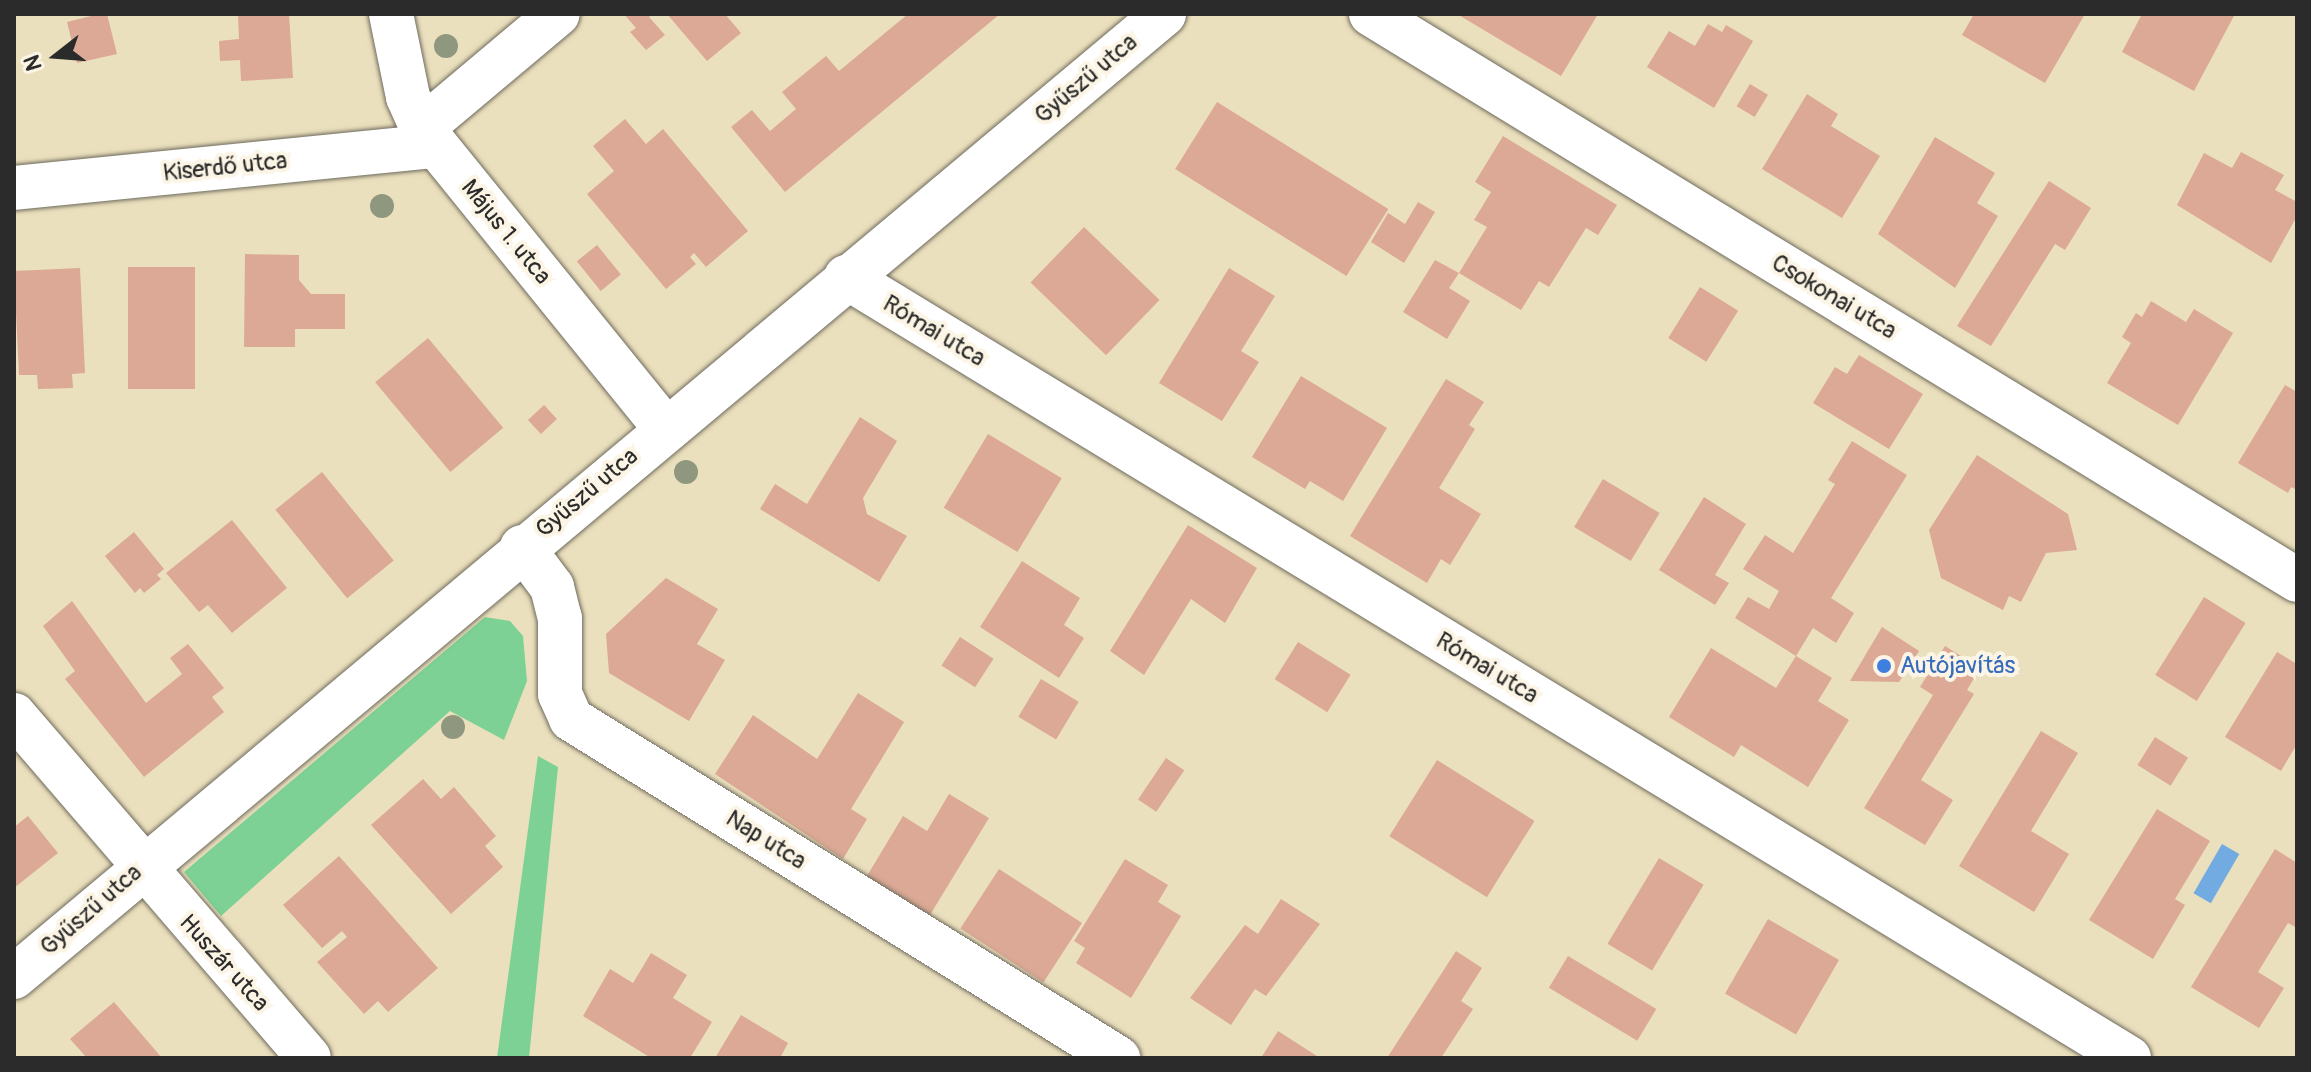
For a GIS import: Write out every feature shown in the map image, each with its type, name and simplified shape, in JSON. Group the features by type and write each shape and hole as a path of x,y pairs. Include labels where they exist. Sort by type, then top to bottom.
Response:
{"street":[{"name":"Május 1. utca","path":"391,14 408,97 429,137 665,428"},
{"path":"429,137 558,14"},
{"name":"Gyűszű utca","path":"14,977 140,867 522,547 1164,14"},
{"name":"Csokonai utca","path":"1371,14 2297,580"},
{"name":"Kiserdő utca","path":"14,188 429,137"},
{"name":"Római utca","path":"846,277 2129,1058"},
{"name":"Nap utca","path":"522,547 552,587 560,618 560,694 571,719 1118,1058"},
{"name":"Huszár utca","path":"14,715 140,867 309,1058"}],"green space":[{"path":"485,617 510,621 523,636 527,681 504,740 450,711 221,916 184,872"},
{"path":"538,756 558,767 529,1058 497,1058"}],"water":[{"path":"2222,844 2239,854 2211,903 2194,893"}],"building":[{"path":"107,14 117,54 77,63 67,22"},
{"path":"238,14 289,14 293,78 241,81 240,60 220,61 219,41 239,39"},
{"path":"624,14 653,14 649,17 665,35 646,50 630,32 636,28"},
{"path":"667,14 725,14 741,33 707,61"},
{"path":"908,14 1000,14 785,192 731,127 752,110 770,131 796,109 782,92 826,56 839,71"},
{"path":"1457,14 1598,14 1561,76"},
{"path":"1974,14 2085,14 2045,83 1962,35"},
{"path":"2142,14 2235,14 2194,91 2122,52"},
{"path":"1708,24 1722,32 1726,25 1753,41 1714,108 1647,67 1669,31 1695,46"},
{"path":"1750,84 1768,95 1755,117 1737,106"},
{"path":"1807,94 1838,114 1831,126 1880,156 1842,218 1762,169"},
{"path":"1217,102 1388,209 1346,276 1175,169"},
{"path":"625,119 646,144 663,129 748,231 706,267 694,253 690,257 696,264 666,289 587,194 614,171 593,146"},
{"path":"1503,136 1617,205 1598,235 1586,228 1549,287 1539,281 1521,310 1459,273 1487,227 1474,220 1491,192 1475,182"},
{"path":"1935,137 1995,173 1977,203 1998,216 1955,288 1878,234"},
{"path":"2241,152 2284,175 2275,190 2297,202 2297,216 2271,263 2177,205 2204,153 2232,168"},
{"path":"2049,181 2091,208 2065,250 2055,244 1991,346 1957,326"},
{"path":"1418,202 1435,212 1404,263 1371,242 1388,213 1405,224"},
{"path":"1084,227 1160,300 1106,355 1031,282"},
{"path":"597,245 621,275 601,291 577,261"},
{"path":"245,254 299,255 299,280 311,294 345,294 345,329 295,329 295,347 244,347"},
{"path":"1435,260 1459,273 1449,288 1470,301 1447,339 1403,312"},
{"path":"128,267 195,267 195,389 128,389"},
{"path":"80,268 85,373 72,374 73,388 38,389 37,375 19,375 14,271"},
{"path":"1229,268 1275,296 1241,351 1259,362 1222,421 1159,383"},
{"path":"1700,287 1738,311 1706,362 1668,338"},
{"path":"2151,301 2186,322 2194,309 2233,333 2178,425 2107,383 2131,343 2122,337 2136,313 2142,317"},
{"path":"428,338 503,428 450,472 375,382"},
{"path":"1859,355 1923,394 1889,449 1813,403 1835,367 1847,374"},
{"path":"1301,376 1387,428 1343,501 1310,481 1305,489 1252,457"},
{"path":"1446,379 1484,402 1469,425 1475,429 1439,488 1481,514 1450,565 1441,559 1427,583 1350,536"},
{"path":"2285,385 2297,392 2297,490 2291,487 2288,493 2238,463"},
{"path":"544,405 557,419 541,434 528,420"},
{"path":"860,417 897,441 863,498 867,514 907,536 879,582 760,509 775,484 807,504"},
{"path":"988,434 1062,478 1017,552 944,508"},
{"path":"1852,441 1907,475 1831,598 1854,613 1836,643 1813,628 1796,656 1735,618 1748,597 1769,609 1779,591 1743,569 1765,535 1793,553 1835,484 1828,480"},
{"path":"1977,455 2068,514 2077,550 2046,553 2021,602 2009,596 2003,610 1941,578 1929,530"},
{"path":"322,472 394,561 347,598 275,510"},
{"path":"1603,479 1660,513 1631,561 1574,527"},
{"path":"1704,497 1746,524 1715,575 1729,583 1715,605 1659,570"},
{"path":"232,520 287,588 232,633 208,605 199,612 166,573"},
{"path":"1188,525 1257,568 1225,623 1191,599 1144,675 1110,651"},
{"path":"134,532 164,569 157,575 161,579 144,593 140,588 135,593 105,556"},
{"path":"1022,561 1080,598 1064,625 1084,638 1059,678 980,627"},
{"path":"666,578 718,609 697,644 725,660 689,721 609,673 606,634"},
{"path":"2204,597 2246,623 2197,701 2155,675"},
{"path":"72,601 146,703 182,674 170,658 188,644 224,688 212,697 224,712 144,777 65,679 75,671 43,626"},
{"name":"Autójavítás","path":"1882,627 1919,651 1899,682 1850,681"},
{"path":"960,637 994,659 975,687 941,666"},
{"path":"1298,642 1351,675 1327,712 1275,679"},
{"path":"1945,646 1980,668 1967,690 1974,694 1921,780 1953,800 1925,845 1864,808 1933,695 1920,687"},
{"path":"1711,648 1776,688 1796,656 1832,678 1818,701 1849,720 1808,787 1741,745 1734,757 1669,717"},
{"path":"2277,652 2297,664 2297,744 2281,771 2225,737"},
{"path":"1041,679 1079,702 1056,739 1018,717"},
{"path":"858,693 904,722 851,809 867,819 843,859 715,774 753,715 817,759"},
{"path":"2041,731 2078,753 2031,831 2069,854 2034,912 1959,866"},
{"path":"2155,737 2188,758 2171,786 2138,765"},
{"path":"1166,758 1184,770 1156,812 1138,799"},
{"path":"1437,760 1535,821 1487,897 1389,836"},
{"path":"423,779 441,799 454,787 496,836 485,846 503,867 451,914 371,825"},
{"path":"949,794 989,818 930,915 867,876 903,816 927,831"},
{"path":"2157,809 2210,841 2175,899 2185,905 2153,959 2089,920"},
{"path":"28,816 58,853 14,888 14,827"},
{"path":"2275,849 2297,863 2297,928 2288,923 2258,972 2284,988 2259,1028 2191,987"},
{"path":"339,856 438,968 388,1012 378,1001 364,1014 317,962 347,937 342,931 322,948 283,905"},
{"path":"1659,858 1704,885 1652,970 1607,944"},
{"path":"1125,859 1168,885 1158,902 1181,916 1131,998 1076,963 1085,948 1074,941"},
{"path":"999,869 1082,923 1043,982 960,929"},
{"path":"1281,899 1320,924 1266,996 1255,989 1231,1025 1190,998 1245,925 1258,934"},
{"path":"1768,919 1839,960 1796,1034 1725,993"},
{"path":"1456,951 1482,968 1461,1001 1473,1009 1441,1058 1387,1058"},
{"path":"651,953 687,975 673,998 712,1022 690,1058 651,1058 583,1016 610,969 633,983"},
{"path":"1568,956 1656,1009 1637,1041 1549,988"},
{"path":"114,1002 162,1058 87,1058 70,1039"},
{"path":"741,1015 788,1043 780,1058 715,1058"},
{"path":"1278,1031 1320,1058 1261,1058"}],"place":[{"name":"Autójavítás","path":"1884,666"}]}
